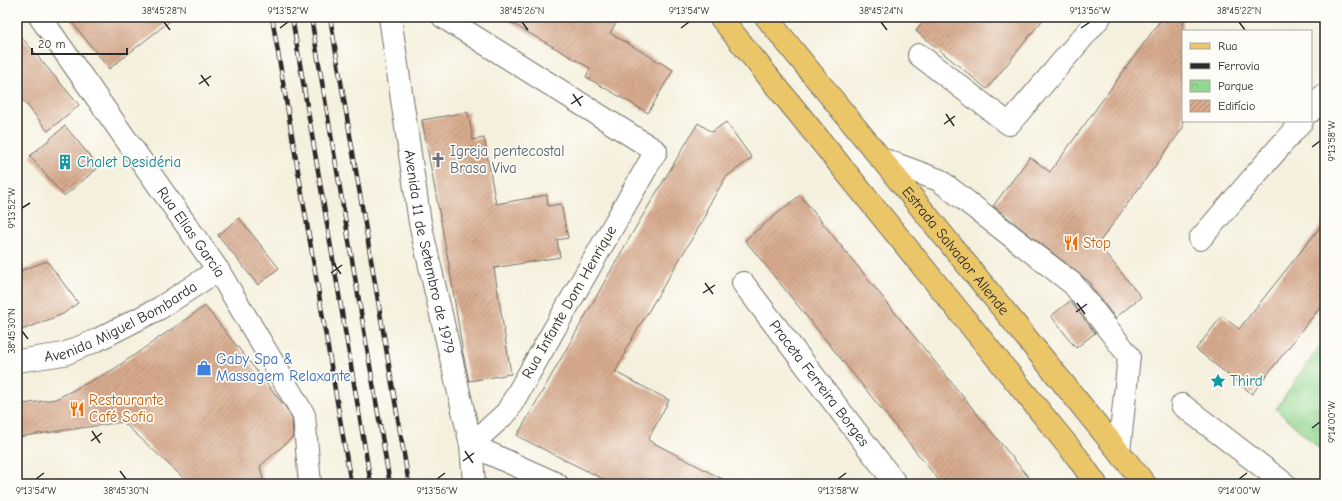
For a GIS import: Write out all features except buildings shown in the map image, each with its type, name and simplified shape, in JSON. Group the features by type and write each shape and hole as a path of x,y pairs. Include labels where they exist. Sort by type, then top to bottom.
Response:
{"main road":[{"path":"720,17 1072,451 1096,484"},
{"name":"Estrada Salvador Allende","path":"766,17 1146,484"}],"street":[{"name":"Rua Elias Garcia","path":"40,17 218,270 304,415 310,484"},
{"name":"Avenida 11 de Setembro de 1979","path":"390,17 420,223 471,445 474,484"},
{"name":"Rua Infante Dom Henrique","path":"443,17 656,151 507,412 471,445"},
{"path":"919,55 1009,124 1100,17"},
{"path":"1312,110 1325,94"},
{"path":"1200,239 1301,122"},
{"path":"882,159 939,180 1073,284 1129,356 1119,452"},
{"name":"Avenida Miguel Bombarda","path":"17,361 64,354 97,340 160,308 218,270"},
{"name":"Praceta Ferreira Borges","path":"742,283 896,484"},
{"path":"1182,405 1285,484"},
{"path":"471,445 557,484"}],"green space":[{"path":"1325,338 1325,454 1276,409"}],"railway":[{"path":"272,17 351,484"},
{"path":"292,17 371,484"},
{"path":"311,17 390,484"},
{"path":"330,17 409,484"}],"place":[{"name":"Igreja pentecostal Brasa Viva","path":"438,160"},
{"name":"Chalet Desidéria","path":"65,162"},
{"name":"Stop","path":"1071,243"},
{"name":"Gaby Spa & Massagem Relaxante","path":"204,368"},
{"name":"Third","path":"1218,381"},
{"name":"Restaurante Café Sofia","path":"77,409"}]}
